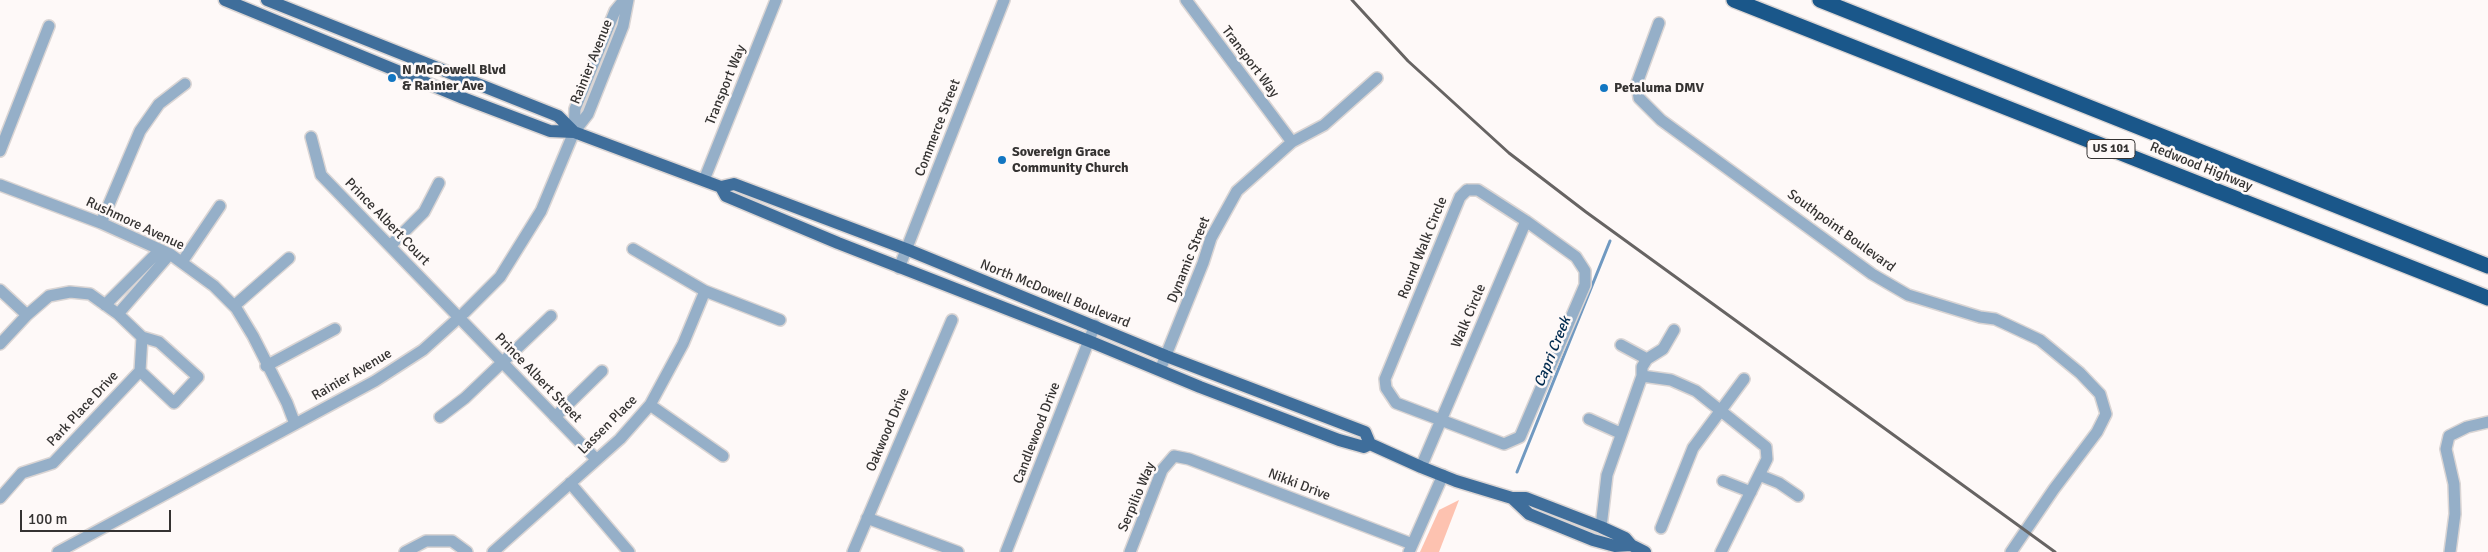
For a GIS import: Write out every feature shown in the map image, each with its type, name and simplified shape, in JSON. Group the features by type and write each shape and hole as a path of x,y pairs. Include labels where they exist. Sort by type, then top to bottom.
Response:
{"highway":[{"name":"Redwood Highway","path":"1734,0 2488,298"},
{"name":"Redwood Highway","path":"1820,0 2488,266"}],"main road":[{"name":"North McDowell Boulevard","path":"225,0 463,98 550,131 574,132 721,187 734,184 906,248 1166,356 1365,432 1370,444 1421,467 1512,498 1526,498 1601,527 1625,538 1631,545 1645,552"},
{"name":"North McDowell Boulevard","path":"266,0 558,116 574,132"},
{"name":"North McDowell Boulevard","path":"721,187 726,196 899,268 1338,440 1364,448 1370,444"},
{"name":"North McDowell Boulevard","path":"1512,498 1529,514 1584,536 1615,546 1631,545"}],"street":[{"name":"Rainier Avenue","path":"574,132 575,109 616,12 624,0"},
{"name":"Rainier Avenue","path":"58,552 375,381 423,350 459,318 500,277 541,211 574,132 588,114 623,26 628,0"},
{"name":"Transport Way","path":"704,180 776,0"},
{"name":"Commerce Street","path":"899,268 1004,0"},
{"name":"Transport Way","path":"1186,0 1292,142"},
{"name":"Southpoint Boulevard","path":"1659,23 1637,84 1639,98 1661,120 1872,274 1908,295 1995,320 2040,340 2074,368 2100,394 2106,414 2097,432 2010,552"},
{"path":"0,151 49,26"},
{"name":"Dynamic Street","path":"1160,370 1203,263 1211,238 1233,197 1292,142 1324,125 1377,78"},
{"path":"101,223 140,131 159,104 185,84"},
{"name":"Prince Albert Court","path":"311,137 321,175 391,245 459,318"},
{"path":"391,245 424,212 439,183"},
{"name":"Rushmore Avenue","path":"0,185 101,223 165,252 214,286 234,306 253,336 266,366 287,403 295,424"},
{"name":"Round Walk Circle","path":"1466,190 1478,190 1576,257 1585,271 1585,285 1520,437 1504,444 1441,421 1396,404 1386,388 1386,379 1460,197 1466,190"},
{"path":"182,262 220,206"},
{"name":"Walk Circle","path":"1441,421 1526,222"},
{"path":"633,248 705,291 780,320"},
{"path":"105,304 165,252"},
{"path":"118,314 165,252"},
{"path":"234,306 289,258"},
{"path":"0,290 27,315"},
{"name":"Lassen Place","path":"493,552 620,439 650,406 683,344 705,291"},
{"name":"Park Place Drive","path":"0,344 27,315 49,296 70,292 90,294 118,314 142,337 159,342 198,377 174,403 140,371"},
{"path":"440,417 503,364 551,316"},
{"name":"Prince Albert Street","path":"459,318 596,459"},
{"name":"Oakwood Drive","path":"853,552 952,320"},
{"name":"Candlewood Drive","path":"1006,552 1095,325"},
{"path":"266,366 336,329"},
{"path":"1601,527 1607,475 1620,433 1642,376 1641,370 1647,359 1663,349 1674,330"},
{"name":"Park Place Drive","path":"0,498 22,473 53,463 140,371 142,337"},
{"path":"1621,345 1647,359"},
{"path":"554,416 602,371"},
{"path":"1642,376 1671,380 1696,391 1766,447 1767,459 1720,552"},
{"path":"1661,528 1693,448 1744,379"},
{"path":"650,406 723,456"},
{"path":"1589,419 1620,433"},
{"path":"1421,467 1441,421"},
{"path":"2450,552 2455,514 2454,484 2446,449 2449,436 2467,427 2488,422"},
{"name":"Nikki Drive","path":"1174,456 1188,459 1411,548"},
{"name":"Serpilio Way","path":"1130,552 1162,470 1174,456"},
{"path":"1411,548 1443,475"},
{"path":"1759,475 1779,483 1798,496"},
{"path":"1723,481 1751,492"},
{"path":"570,483 629,552"},
{"path":"867,518 958,552"},
{"path":"405,552 426,540 452,541 467,552"}],"shaded area":[{"path":"1459,500 1439,552 1420,552 1439,510"}],"waterway":[{"name":"Capri Creek","path":"1517,472 1610,241"}],"railway":[{"path":"1352,0 1408,61 1509,153 1586,212 2055,552"}],"place":[{"name":"N McDowell Blvd & Rainier Ave","path":"392,78"},
{"name":"Petaluma DMV","path":"1604,88"},
{"name":"Sovereign Grace Community Church","path":"1002,160"}]}
